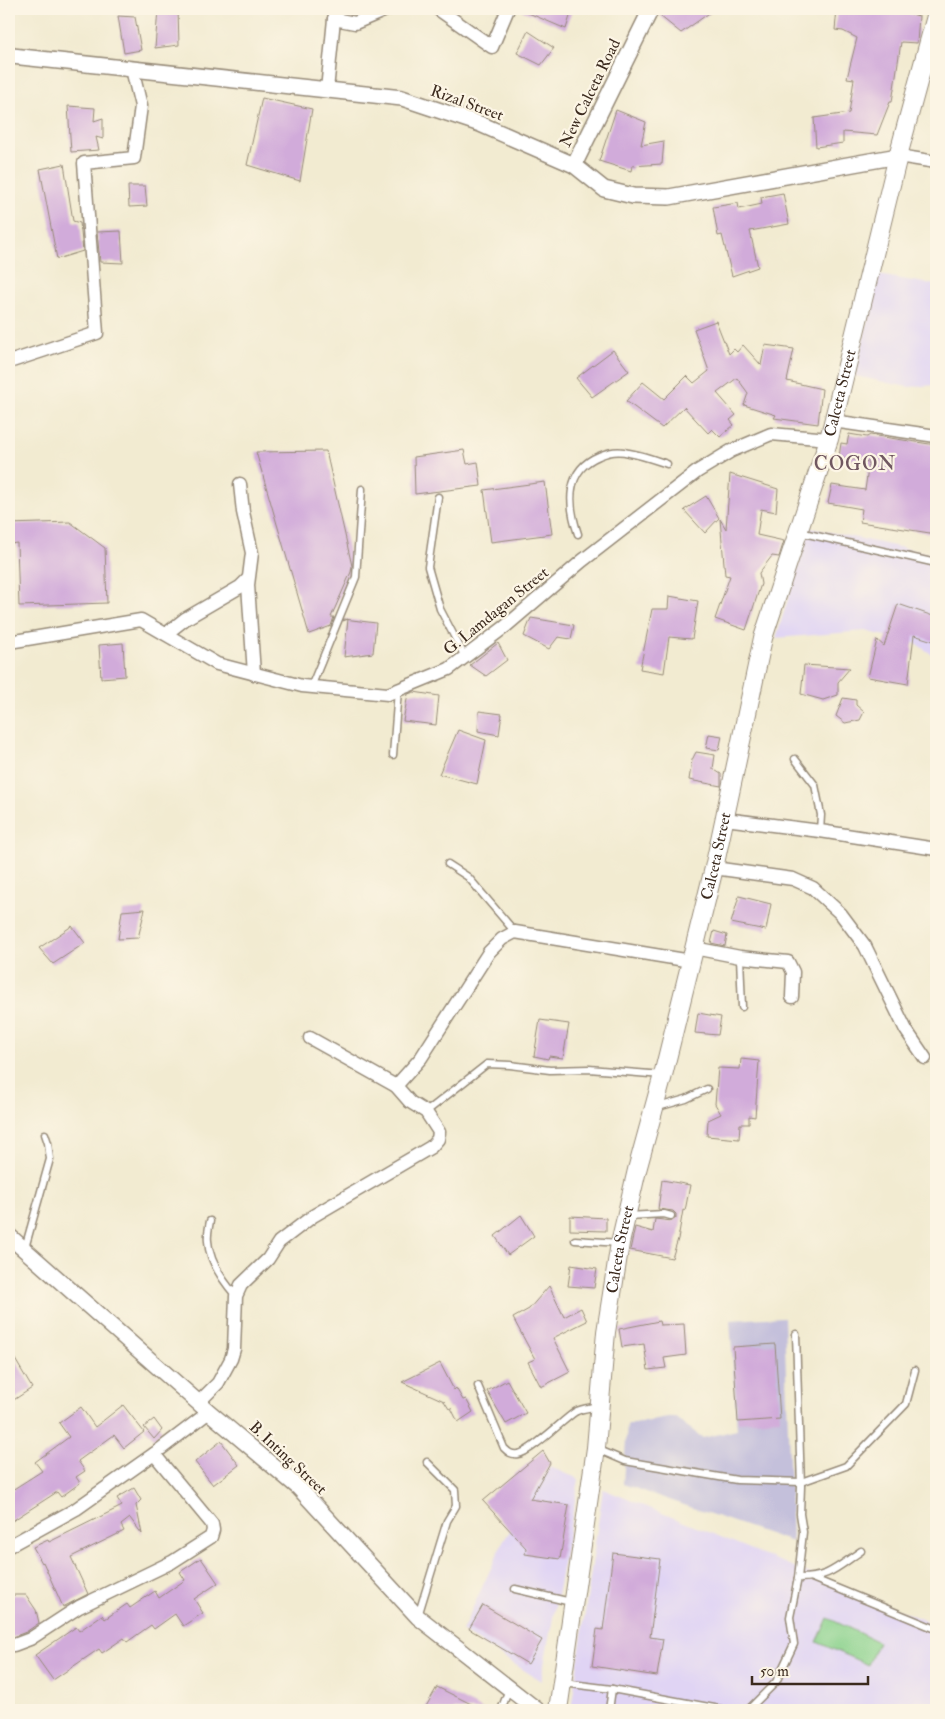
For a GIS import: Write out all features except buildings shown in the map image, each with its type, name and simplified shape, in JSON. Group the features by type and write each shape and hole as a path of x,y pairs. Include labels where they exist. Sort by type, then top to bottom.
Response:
{"main road":[{"name":"Calceta Street","path":"558,1710 572,1602 596,1448 606,1332 626,1216 714,868 763,638 829,439 898,156 936,16"}],"street":[{"path":"327,90 335,14 355,23 388,9"},
{"path":"438,9 492,46 508,9"},
{"name":"New Calceta Road","path":"574,165 651,9"},
{"name":"Rizal Street","path":"9,54 12,56 402,98 480,124 574,165 604,189 633,196 669,197 898,156"},
{"path":"9,362 96,332 84,163 134,158 141,106 132,69"},
{"path":"898,156 936,162"},
{"path":"833,421 936,436"},
{"name":"G. Lamdagan Street","path":"9,642 141,620 217,664 311,687 388,694 449,669 506,626 590,555 698,471 722,456 771,434 829,439"},
{"path":"240,484 243,512 252,553 248,585 254,674"},
{"path":"166,634 185,619 240,587 248,579"},
{"path":"725,819 936,849"},
{"path":"714,868 793,879 813,888 841,914 865,946 906,1030 925,1058"},
{"path":"396,1086 421,1058 489,952 502,939 515,932 692,954 788,962 793,972 792,997"},
{"path":"9,1546 76,1509 154,1454 204,1407 231,1359 234,1349 236,1296 241,1285 268,1259 279,1242 313,1216 431,1147 438,1139 438,1132 426,1112 410,1102 396,1086 310,1038"},
{"name":"B. Inting Street","path":"9,1236 298,1487 418,1617 538,1710"},
{"path":"9,1645 30,1639 79,1607 172,1562 211,1537 212,1524 154,1454"}],"lane":[{"path":"578,534 572,516 573,489 580,469 588,462 610,452 628,452 667,464"},
{"path":"311,687 356,577 362,489"},
{"path":"438,497 428,567 440,609 465,657"},
{"path":"798,532 936,563"},
{"path":"393,755 398,690"},
{"path":"794,759 815,785 821,815 820,831"},
{"path":"448,864 468,876 515,932"},
{"path":"740,957 742,1007"},
{"path":"426,1112 488,1064 510,1064 550,1070 588,1069 663,1075"},
{"path":"654,1108 686,1099 707,1089"},
{"path":"24,1250 50,1159 48,1143 44,1134"},
{"path":"626,1216 664,1214 671,1216"},
{"path":"210,1221 208,1241 215,1265 223,1280 236,1296"},
{"path":"576,1240 620,1243"},
{"path":"748,1710 776,1682 794,1644 790,1617 798,1578 803,1532 800,1514 801,1482 796,1334"},
{"path":"596,1448 625,1461 737,1480 801,1482 846,1466 906,1404 915,1370"},
{"path":"478,1386 504,1448 510,1454 516,1455 521,1454 538,1442 576,1412 600,1406"},
{"path":"418,1617 447,1521 456,1506 455,1490 427,1462"},
{"path":"798,1578 812,1578 828,1574 861,1551"},
{"path":"812,1578 936,1629"},
{"path":"515,1590 572,1602"},
{"path":"562,1683 612,1689 725,1710"},
{"path":"501,1710 509,1689"},
{"path":"609,1710 612,1689"}],"shaded area":[{"path":"878,275 936,285 936,385 908,387 855,376"},
{"path":"810,528 936,555 936,657 915,643 865,631 776,638"},
{"path":"784,1317 792,1542 623,1484 627,1425 674,1417 703,1438 737,1430 730,1320"},
{"path":"550,1467 579,1479 541,1681 462,1631 503,1542"},
{"path":"603,1489 936,1625 936,1710 571,1710"}],"green space":[{"path":"828,1618 878,1642 868,1665 817,1642"}],"district":[{"name":"COGON","path":"855,464"}]}
